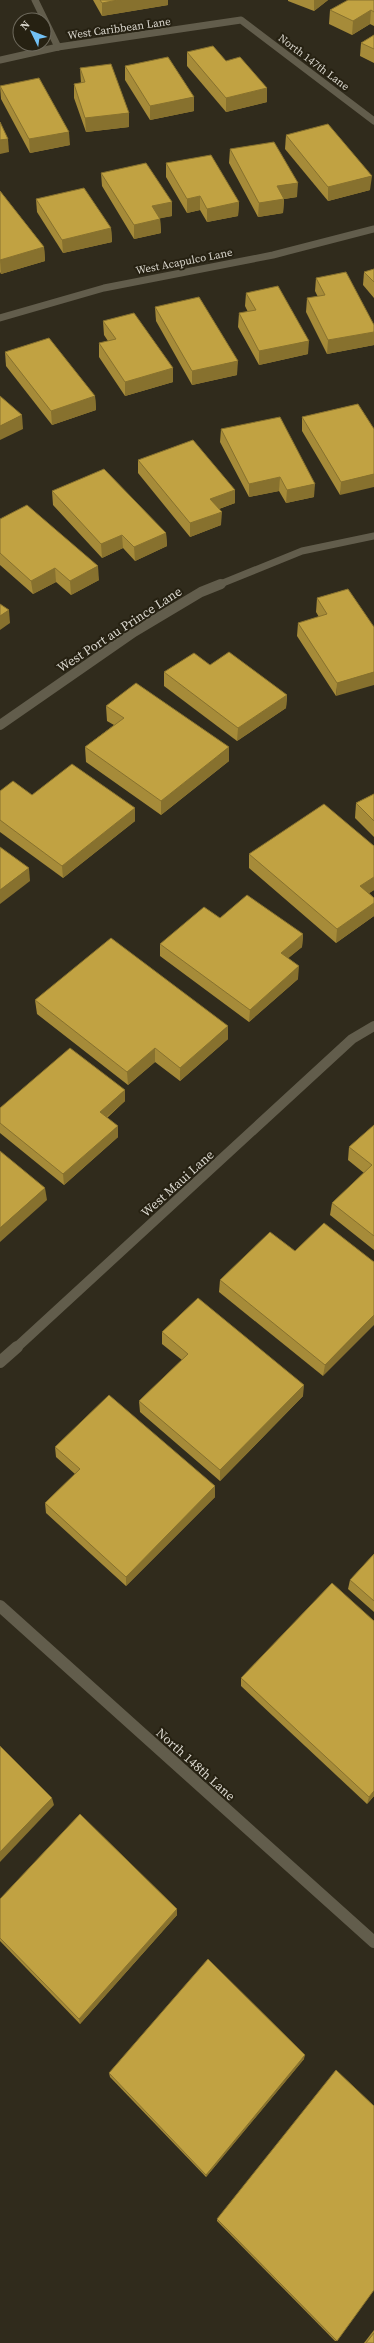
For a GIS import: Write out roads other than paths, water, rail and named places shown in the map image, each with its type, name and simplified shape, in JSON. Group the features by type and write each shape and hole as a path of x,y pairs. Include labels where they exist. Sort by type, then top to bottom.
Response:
{"street":[{"path":"34,0 58,47"},
{"name":"West Caribbean Lane","path":"0,60 58,47 241,20"},
{"name":"North 147th Lane","path":"241,20 374,121"},
{"name":"West Acapulco Lane","path":"0,318 104,288 273,255 374,229"},
{"name":"West Port au Prince Lane","path":"0,725 134,632 201,592 302,551 374,536"},
{"name":"West Maui Lane","path":"0,1362 347,1045 374,1026"},
{"name":"North 148th Lane","path":"0,1606 374,1942"}]}
